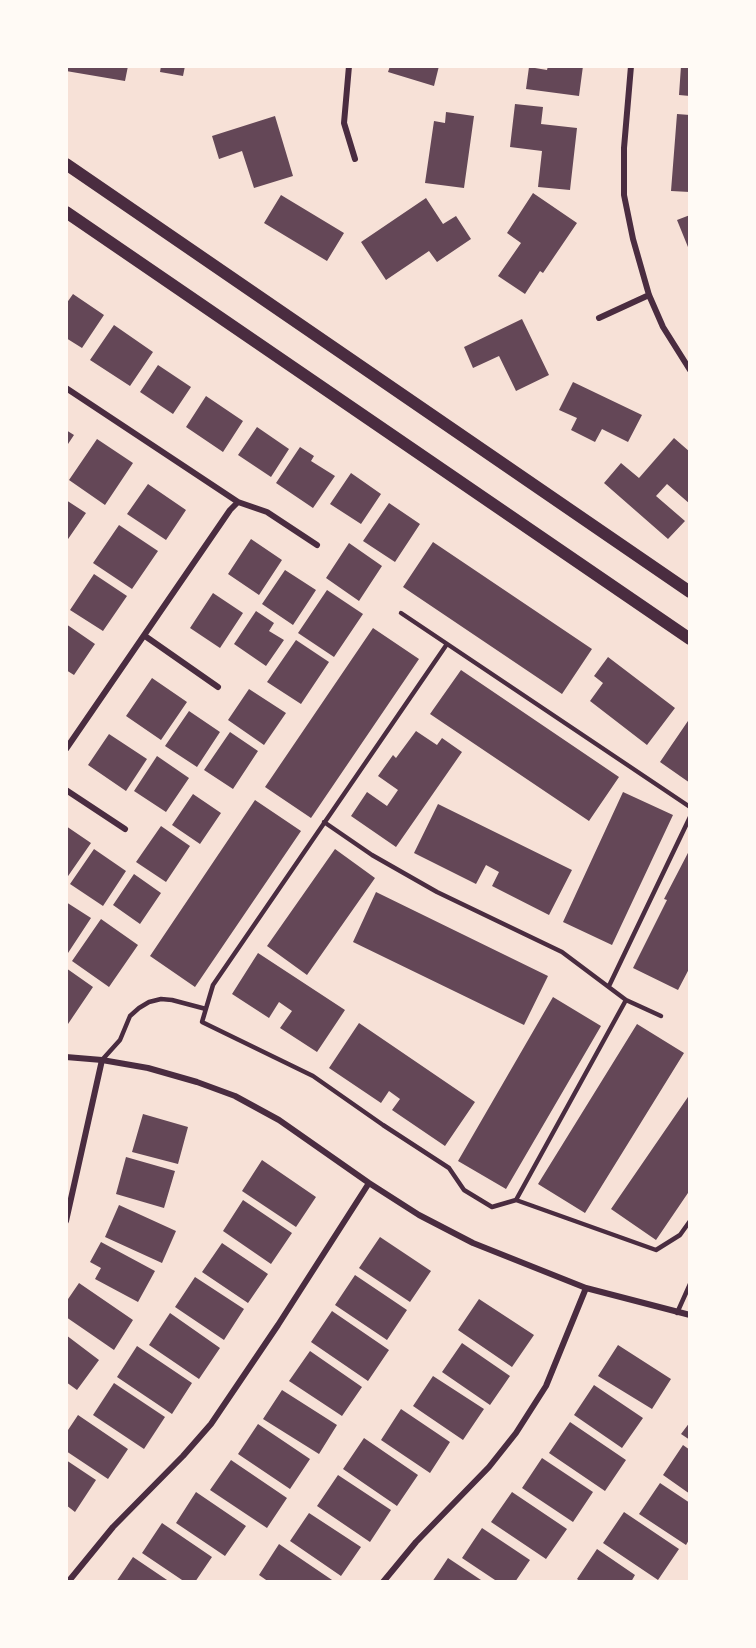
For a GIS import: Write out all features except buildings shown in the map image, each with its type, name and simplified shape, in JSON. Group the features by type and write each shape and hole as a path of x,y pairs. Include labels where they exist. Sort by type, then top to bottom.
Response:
{"main road":[{"path":"66,164 690,592"},
{"path":"66,212 690,639"}],"street":[{"path":"349,66 344,123 355,159"},
{"path":"631,66 624,148 624,195 633,239 649,295 663,327 690,370"},
{"path":"599,318 649,295"},
{"path":"66,388 238,502 267,512 317,545"},
{"path":"66,749 230,510 238,502"},
{"path":"145,636 218,687"},
{"path":"66,790 125,829"},
{"path":"66,1057 102,1060 148,1068 235,1096 279,1119 369,1183 419,1215 473,1243 586,1288 690,1315"},
{"path":"66,1221 102,1060"},
{"path":"68,1582 113,1527 211,1424 284,1316 369,1183"},
{"path":"383,1582 416,1542 489,1467 516,1433 546,1386 586,1288"}],"lane":[{"path":"401,613 690,807"},
{"path":"447,644 213,985 202,1022 313,1076 450,1168 464,1190 492,1207 516,1200 656,1250 680,1236 690,1221"},
{"path":"609,986 690,817"},
{"path":"324,822 372,855 436,892 562,952 626,1000 661,1016"},
{"path":"102,1060 120,1040 130,1016 149,1002 161,999 172,1000 206,1009"},
{"path":"516,1200 626,1000"},
{"path":"677,1313 690,1284"}]}
